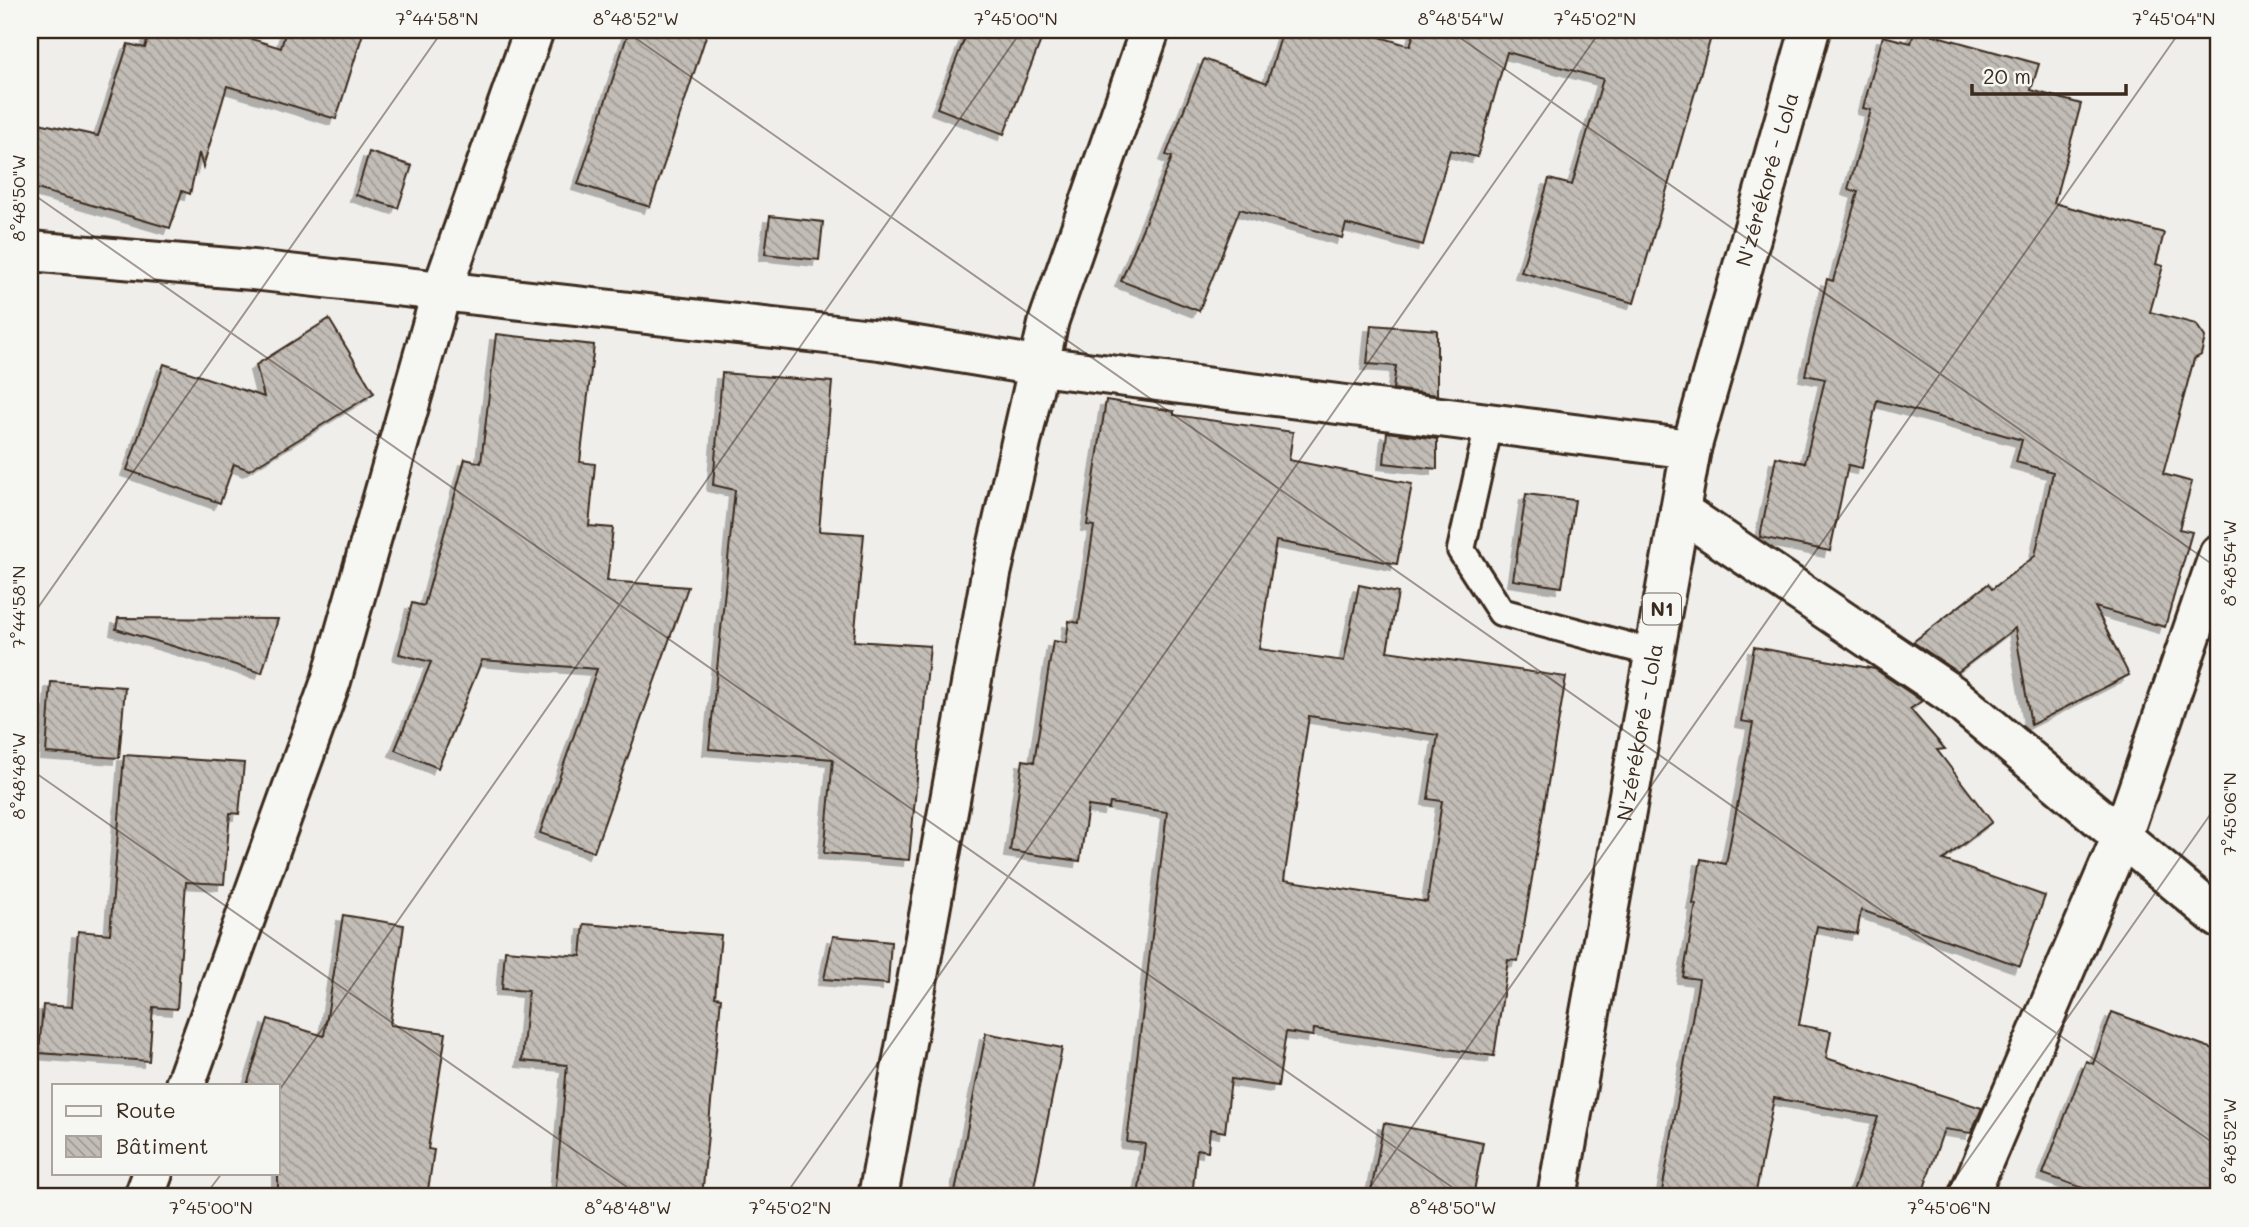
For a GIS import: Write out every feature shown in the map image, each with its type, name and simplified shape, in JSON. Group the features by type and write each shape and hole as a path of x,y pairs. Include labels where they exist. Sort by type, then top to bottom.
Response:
{"main road":[{"path":"185,1084 331,681 442,290 534,30"},
{"path":"878,1197 991,574 1049,320 1150,30"},
{"name":"N'zérékoré - Lola","path":"1557,1197 1691,449 1810,30"},
{"path":"30,251 442,290 880,340 1039,366 1691,449"},
{"path":"1680,511 1951,694 2219,918"},
{"path":"1968,1197 2122,836 2219,554"},
{"path":"144,1197 153,1174"}],"lane":[{"path":"1489,424 1461,550 1501,612 1654,653"}],"building":[{"path":"150,30 222,30 281,48 286,30 364,30 336,119 227,86 203,167 199,153 190,194 182,191 170,228 30,187 30,121 98,136 128,44 145,48"},
{"path":"629,30 708,30 650,207 578,184"},
{"path":"968,30 1045,30 1004,134 937,108"},
{"path":"1283,30 1357,30 1410,46 1415,30 1713,30 1634,303 1521,272 1549,179 1572,185 1603,79 1507,52 1477,157 1450,150 1423,245 1346,224 1342,238 1240,209 1199,311 1121,281 1172,157 1166,155 1204,59 1267,83"},
{"path":"1915,30 2039,64 2031,90 2081,104 2054,203 2164,233 2156,264 2163,266 2150,312 2196,324 2205,337 2201,355 2194,359 2163,474 2192,482 2179,529 2192,532 2165,627 2095,607 2129,675 2031,725 2015,628 1958,672 1913,642 1988,584 1992,589 2035,556 2053,472 2016,462 2022,440 1877,400 1862,468 1848,465 1830,551 1760,537 1776,457 1805,463 1825,379 1805,375 1827,279 1833,281 1858,192 1848,189 1871,110 1863,108 1883,36 1911,43"},
{"path":"369,152 412,166 398,208 356,195"},
{"path":"770,216 823,222 819,260 765,254"},
{"path":"329,319 374,393 249,470 234,464 220,503 127,470 164,364 264,397 256,365"},
{"path":"1371,325 1437,330 1437,395 1393,389 1396,366 1367,364"},
{"path":"496,334 594,345 580,462 595,464 589,526 613,528 607,581 688,587 594,852 540,833 597,669 482,660 438,768 395,750 431,662 399,654 412,603 424,606 465,459 481,463"},
{"path":"722,373 832,382 819,531 864,534 854,641 930,646 909,860 824,853 833,759 709,749 735,490 713,485"},
{"path":"1106,400 1174,411 1174,415 1293,432 1289,460 1412,484 1397,564 1276,541 1259,649 1344,661 1359,585 1398,593 1387,651 1566,677 1518,961 1508,960 1494,1056 1314,1029 1313,1036 1286,1032 1278,1086 1231,1079 1225,1132 1210,1129 1208,1151 1197,1149 1192,1197 1138,1197 1145,1144 1127,1142 1167,812 1110,803 1109,809 1088,806 1080,861 1010,851 1023,760 1034,762 1053,641 1066,643 1069,621 1079,623 1094,526 1087,525","holes":["1309,716 1438,735 1428,799 1442,801 1427,902 1284,880"]},
{"path":"1387,432 1437,439 1437,469 1384,463"},
{"path":"1526,494 1575,500 1562,587 1513,580"},
{"path":"118,618 278,619 262,673 116,629"},
{"path":"1754,647 1875,669 1922,701 1910,709 1945,749 1937,750 1992,822 1943,860 2045,896 2020,966 1861,910 1857,934 1817,926 1799,1025 1831,1031 1826,1058 1982,1108 1971,1133 1944,1129 1921,1197 1851,1197 1878,1117 1774,1098 1755,1197 1661,1197 1699,979 1683,977 1696,904 1693,904 1701,859 1726,864 1753,723 1741,721"},
{"path":"51,682 125,687 119,758 46,753"},
{"path":"124,755 244,763 239,814 230,813 224,884 186,882 177,1009 153,1007 149,1061 39,1053 43,1005 72,1007 78,931 110,934"},
{"path":"343,915 404,925 390,1025 446,1033 428,1149 434,1150 427,1197 299,1197 278,1194 280,1084 247,1084 268,1019 324,1036"},
{"path":"584,924 721,935 715,997 721,998 702,1197 555,1197 567,1065 522,1061 528,991 502,989 505,950 581,956"},
{"path":"833,936 891,942 888,984 824,979"},
{"path":"2112,1012 2219,1051 2219,1173 2210,1197 2108,1197 2043,1174 2086,1061 2093,1064"},
{"path":"986,1033 1062,1048 1032,1197 954,1197"},
{"path":"1384,1123 1483,1142 1473,1197 1370,1197"}]}
